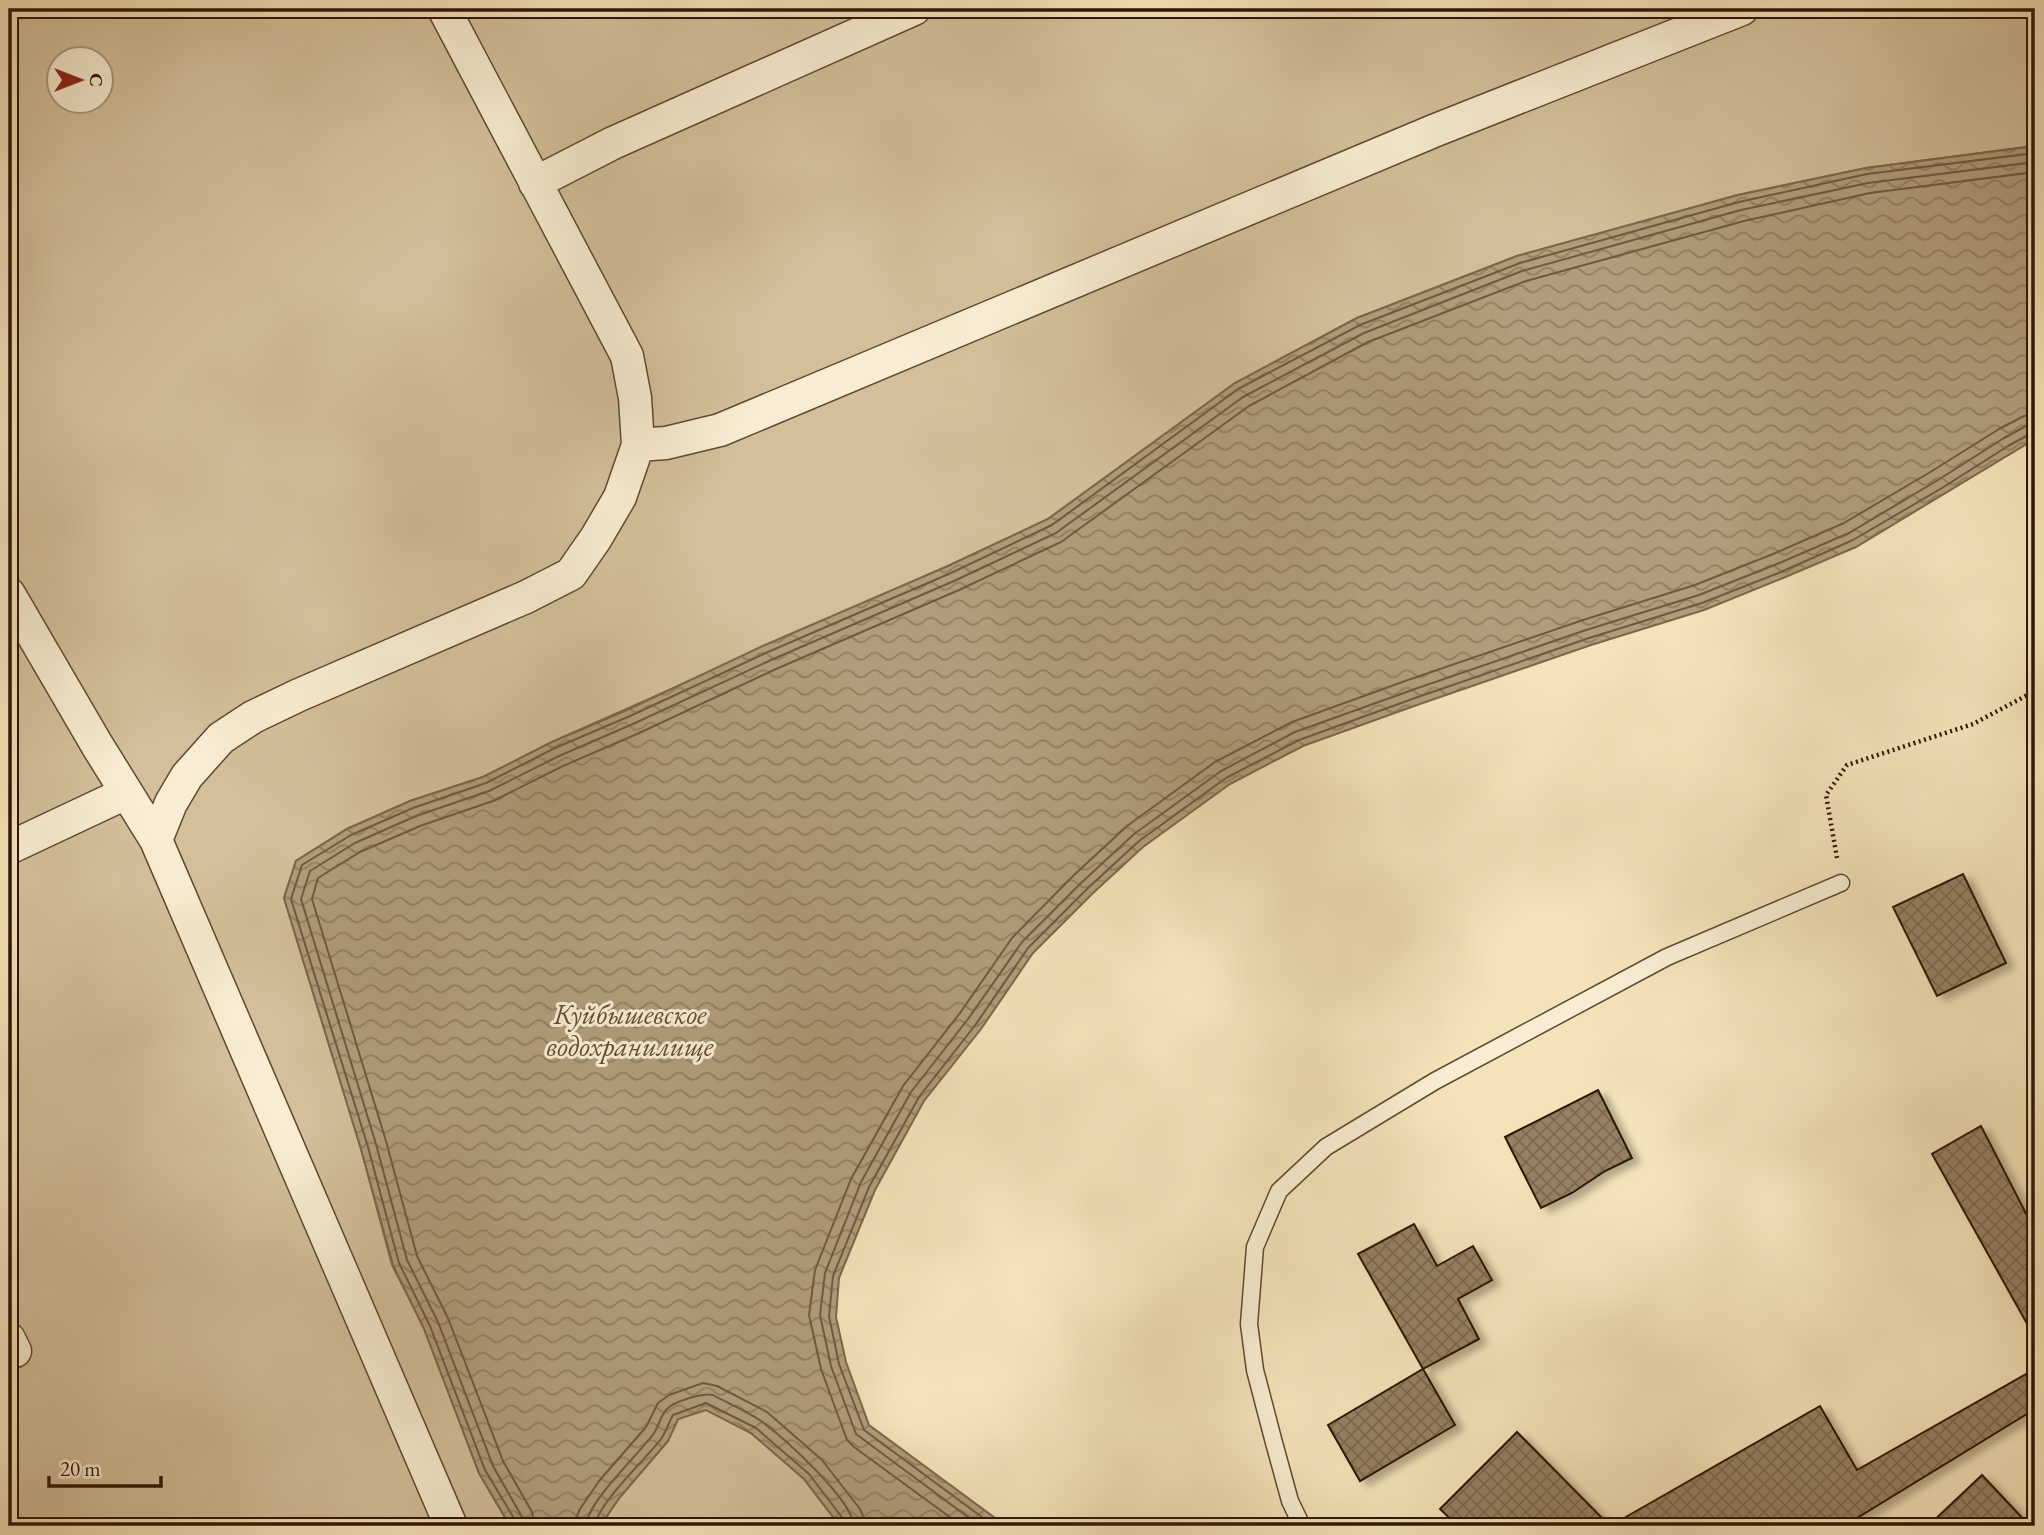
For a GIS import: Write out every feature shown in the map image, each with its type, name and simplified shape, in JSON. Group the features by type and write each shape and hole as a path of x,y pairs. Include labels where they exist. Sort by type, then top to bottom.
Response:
{"street":[{"path":"156,840 171,803 187,776 220,738 299,695 526,597 571,574 597,538 620,497 638,446 635,398 627,356 444,9"},
{"path":"535,183 613,143 914,9"},
{"path":"638,446 666,443 720,430 1436,130 1742,9"},
{"path":"9,594 156,840 451,1526"},
{"path":"9,848 126,793"}],"lane":[{"path":"1302,1526 1290,1501 1272,1438 1255,1370 1249,1324 1255,1247 1279,1191 1326,1147 1435,1081 1667,957 1841,883"}],"path":[{"path":"1841,883 1826,795 1847,765 1973,724 2035,691"}],"shaded area":[{"path":"9,9 2035,9 2035,146 1866,168 1738,195 1517,256 1357,318 1235,383 1048,519 552,742 483,777 410,801 347,829 296,861 284,898 361,1149 392,1265 424,1328 479,1473 510,1526 9,1526"},
{"path":"706,1409 751,1433 804,1479 840,1526 600,1526 620,1497 668,1441 678,1419"}],"water":[{"name":"Куйбышевское водохранилище","path":"2035,146 2035,439 1856,547 1783,578 1704,610 1591,645 1303,746 1230,784 1143,847 1033,953 981,1029 924,1101 875,1190 839,1278 836,1317 846,1362 869,1425 1006,1526 840,1526 804,1479 751,1433 706,1410 678,1419 668,1441 620,1497 600,1526 510,1526 479,1473 424,1329 393,1265 361,1149 284,898 296,861 347,829 410,801 483,777 552,742 1048,519 1235,383 1357,318 1517,256 1738,195 1866,168"}],"building":[{"path":"1963,874 2006,963 1937,996 1893,907"},
{"path":"1598,1090 1632,1158 1541,1208 1505,1137"},
{"path":"1981,1126 2035,1231 2035,1338 1932,1154"},
{"path":"1414,1224 1437,1266 1473,1246 1492,1280 1458,1299 1479,1339 1423,1369 1358,1254"},
{"path":"1423,1369 1455,1425 1360,1481 1328,1425"},
{"path":"2035,1369 2035,1409 1844,1526 1610,1526 1820,1406 1857,1470"},
{"path":"1517,1432 1610,1526 1458,1526 1440,1509"},
{"path":"1982,1475 2030,1526 1928,1526"}]}
